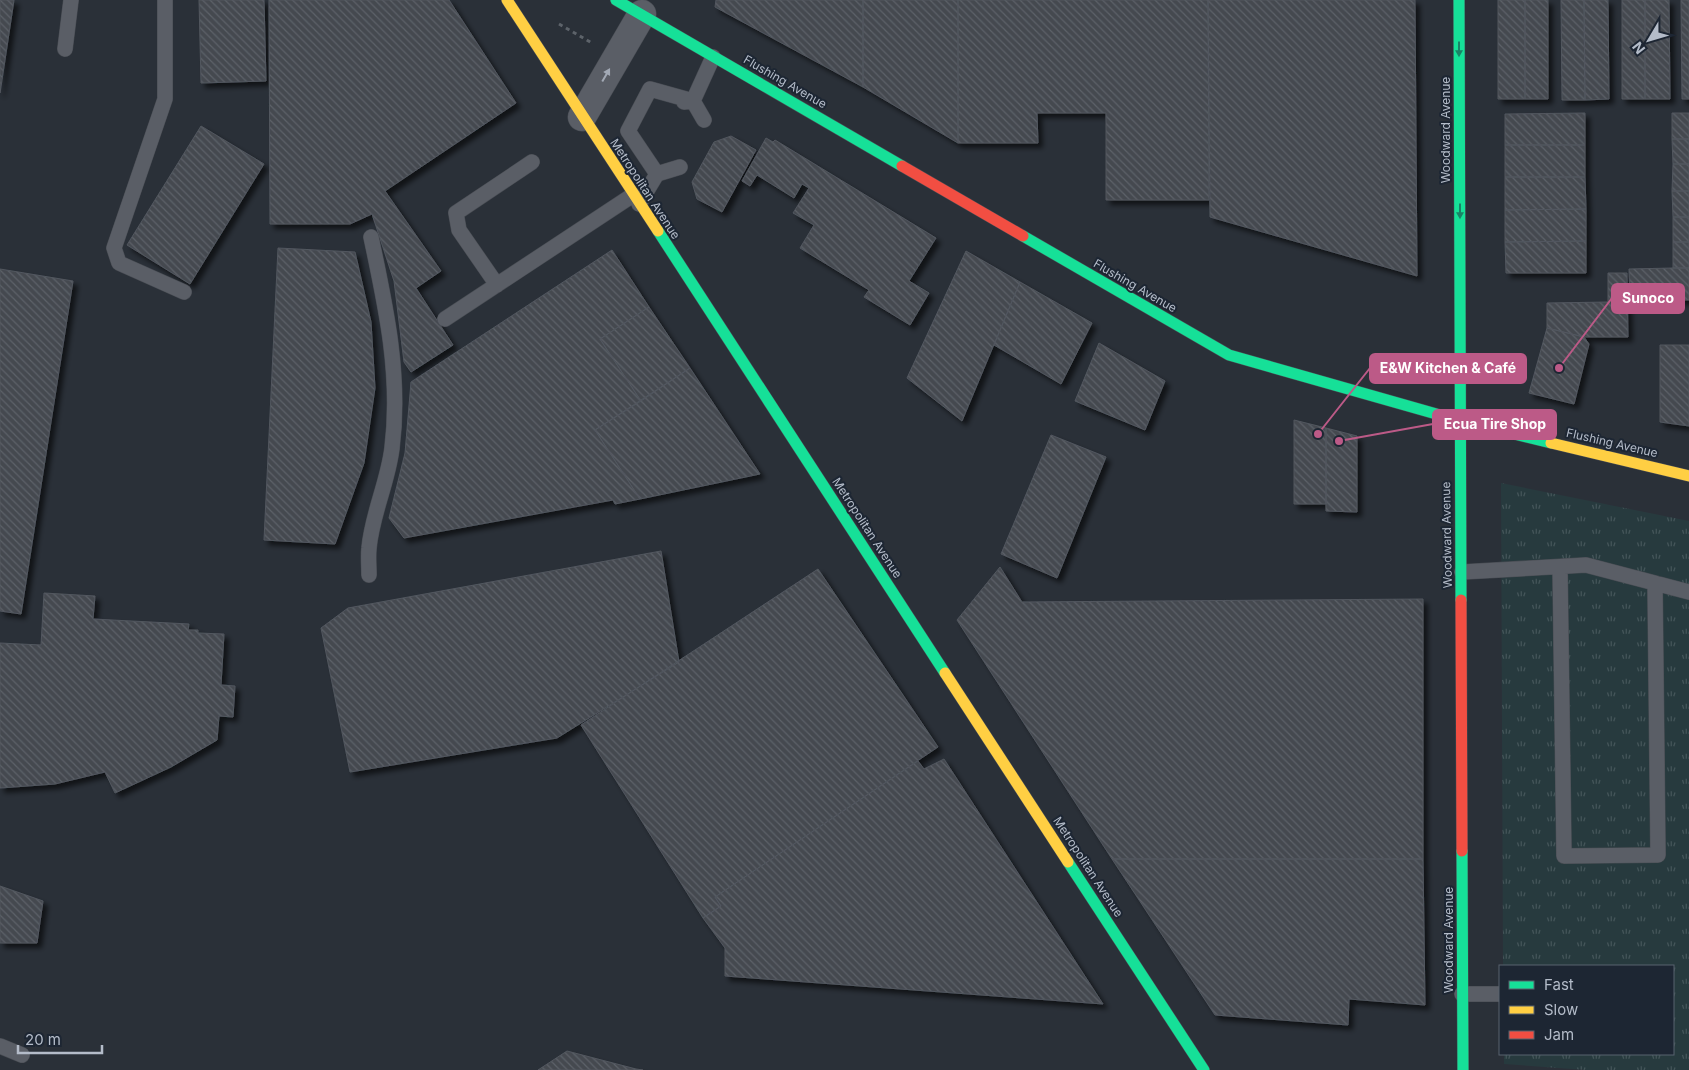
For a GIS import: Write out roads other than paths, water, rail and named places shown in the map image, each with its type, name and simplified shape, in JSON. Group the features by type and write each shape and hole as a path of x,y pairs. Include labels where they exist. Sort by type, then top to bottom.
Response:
{"main road":[{"name":"Metropolitan Avenue","path":"507,0 1204,1070"},
{"name":"Flushing Avenue","path":"616,0 1229,356 1461,421 1689,476"},
{"name":"Woodward Avenue","path":"1459,0 1462,1070"}],"street":[{"path":"582,117 642,14"}],"lane":[{"path":"65,49 72,0"},
{"path":"165,0 165,99 114,248 119,263 184,292"},
{"path":"693,101 713,57"},
{"path":"657,174 628,131 650,89 693,101 704,120"},
{"path":"674,103 693,101"},
{"path":"651,149 657,174"},
{"path":"497,285 459,230 456,214 532,162"},
{"path":"444,319 636,199 657,174 680,167"},
{"path":"369,575 368,549 392,449 395,377 386,308 371,237"},
{"path":"1462,572 1586,565 1689,592"},
{"path":"1560,567 1564,856 1658,855 1655,583"},
{"path":"1462,994 1499,994"},
{"path":"0,1046 22,1055"}],"place":[{"name":"Sunoco","path":"1559,368"},
{"name":"E&W Kitchen & Café","path":"1318,434"},
{"name":"Ecua Tire Shop","path":"1339,441"}]}
